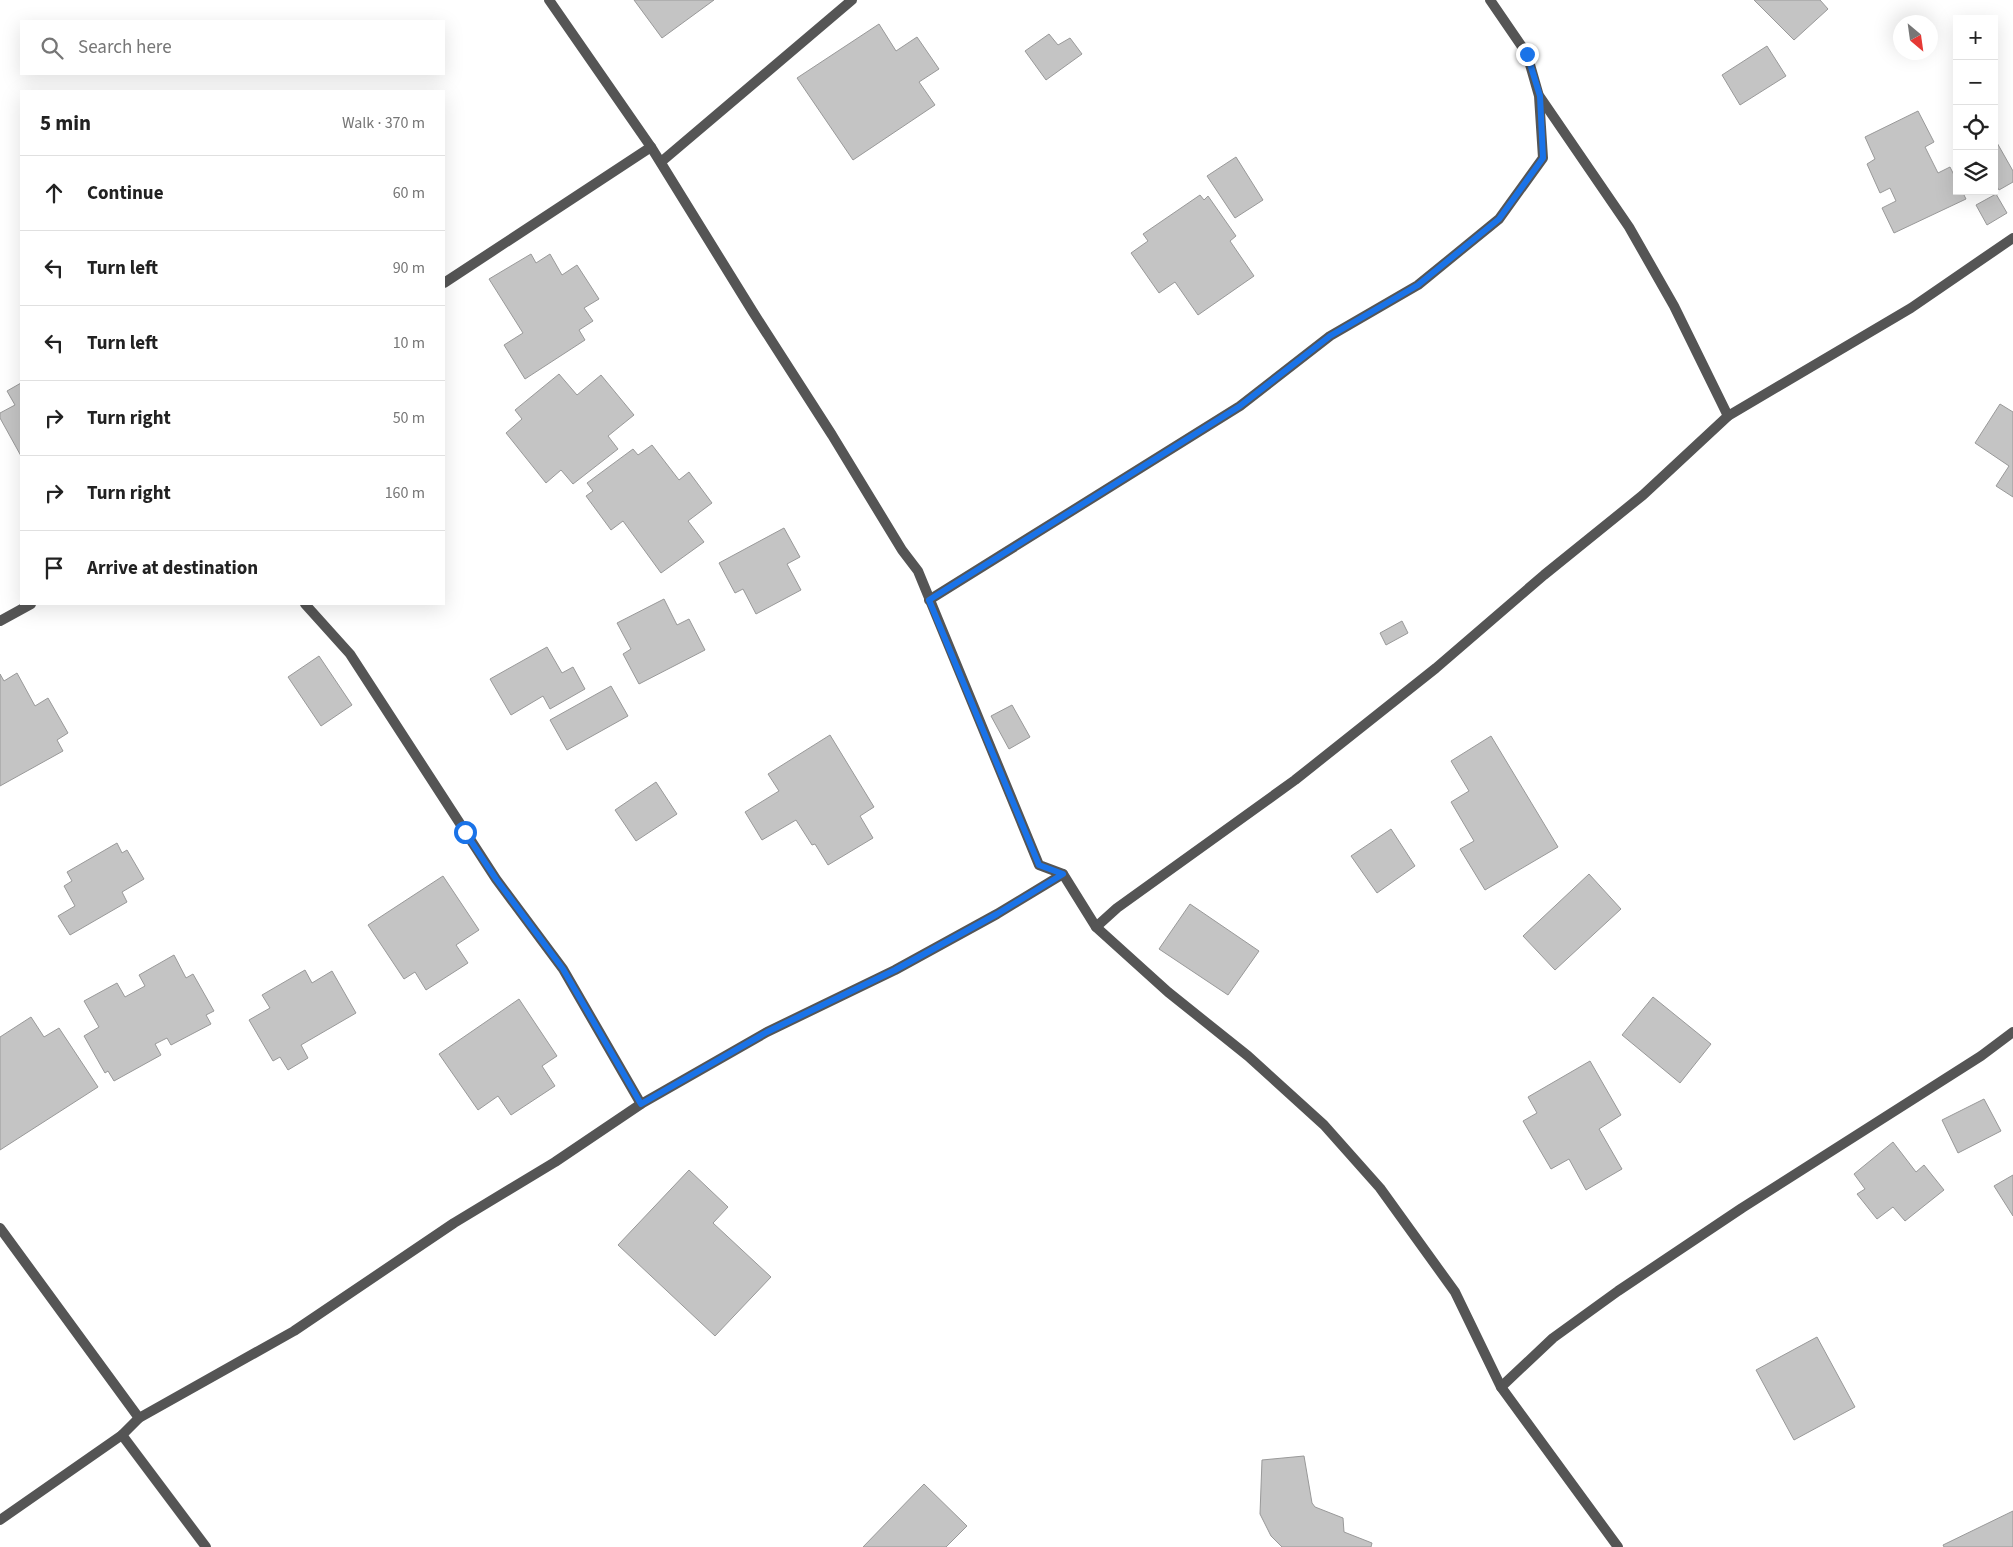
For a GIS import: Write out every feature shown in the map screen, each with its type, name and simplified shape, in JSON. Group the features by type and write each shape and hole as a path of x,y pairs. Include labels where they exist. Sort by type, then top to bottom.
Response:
{"street":[{"path":"549,0 661,162 902,550 918,571 1039,865 1063,874 1096,928 1168,992 1248,1056 1324,1125 1380,1188 1455,1292 1501,1387 1618,1547"},
{"path":"661,162 852,0"},
{"path":"929,600 1240,406 1330,336 1418,285 1499,219 1543,158 1540,96 1527,54 1499,10 1490,0"},
{"path":"1540,96 1629,226 1674,306 1728,416"},
{"path":"445,282 651,147"},
{"path":"1096,928 1117,908 1295,780 1436,668 1544,575 1643,495 1728,416 1911,308 2013,238"},
{"path":"0,621 29,605"},
{"path":"306,605 350,654 496,879 563,969 641,1104"},
{"path":"0,1520 122,1435 139,1418 294,1331 454,1223 555,1162 641,1104 767,1032 903,965 997,914 1063,874"},
{"path":"1501,1387 1553,1338 1618,1291 1742,1208 1981,1056 2013,1032"},
{"path":"0,1228 139,1418"},
{"path":"122,1435 206,1547"}],"building":[{"path":"634,0 714,0 662,38"},
{"path":"1754,0 1820,0 1828,9 1794,40"},
{"path":"879,24 896,51 917,37 939,69 919,82 935,105 853,160 797,78"},
{"path":"1049,34 1058,45 1070,38 1082,54 1046,80 1025,51"},
{"path":"1767,46 1786,76 1740,105 1722,75"},
{"path":"1918,111 1934,142 1925,147 1938,173 1950,167 1953,173 1953,195 1964,195 1966,199 1894,233 1882,208 1896,201 1890,188 1880,193 1867,164 1875,159 1865,137"},
{"path":"1998,145 2013,171 2013,182 1999,190"},
{"path":"1236,157 1263,200 1235,218 1207,176"},
{"path":"1200,195 1204,200 1208,196 1236,236 1230,241 1254,276 1198,315 1175,282 1159,293 1131,253 1148,241 1143,234"},
{"path":"1997,195 2007,213 1987,225 1976,205"},
{"path":"531,254 536,263 550,254 562,275 577,265 599,299 584,308 593,321 579,330 585,340 525,379 504,345 523,333 489,279"},
{"path":"559,374 577,395 601,375 634,415 608,436 618,449 573,484 561,470 546,483 506,433 522,419 515,410"},
{"path":"20,384 20,454 0,418 0,413 15,405 7,391"},
{"path":"2000,404 2013,412 2013,497 1996,486 2009,466 1975,443"},
{"path":"652,445 679,480 689,472 712,503 688,521 704,542 661,573 623,521 611,530 586,496 593,491 587,483 633,449 638,455"},
{"path":"784,528 800,557 787,564 801,590 756,614 743,589 735,593 719,563"},
{"path":"664,599 677,625 689,619 705,650 639,684 623,654 631,649 617,623"},
{"path":"1402,621 1408,633 1386,645 1380,633"},
{"path":"547,647 562,673 573,667 585,689 550,709 543,696 511,715 490,679"},
{"path":"319,656 352,705 321,726 288,677"},
{"path":"17,673 35,706 48,698 68,733 57,740 63,751 0,786 0,674 4,681"},
{"path":"611,686 628,716 567,750 550,720"},
{"path":"1012,705 1030,737 1009,749 991,716"},
{"path":"830,735 874,807 860,816 873,838 828,865 815,844 812,845 796,820 762,840 745,812 779,791 768,774"},
{"path":"1491,736 1558,847 1485,890 1460,849 1474,841 1451,802 1469,791 1451,761"},
{"path":"656,782 677,814 636,841 615,810"},
{"path":"1391,829 1415,866 1377,893 1351,856"},
{"path":"117,843 122,853 127,850 144,879 122,892 127,902 70,935 58,916 75,906 64,886 72,881 67,872"},
{"path":"1589,874 1621,909 1555,970 1523,936"},
{"path":"443,876 479,930 456,945 468,963 426,990 415,972 404,979 368,925"},
{"path":"1190,904 1259,951 1228,995 1159,949"},
{"path":"174,955 186,978 193,974 214,1011 206,1015 211,1024 171,1045 167,1038 155,1044 161,1055 114,1081 108,1071 105,1073 84,1036 99,1027 84,1001 117,983 125,997 145,986 139,975"},
{"path":"305,970 312,983 332,971 356,1013 301,1045 308,1058 288,1070 280,1057 273,1061 249,1020 270,1008 262,995"},
{"path":"1653,997 1711,1044 1680,1083 1622,1035"},
{"path":"519,999 557,1056 542,1066 555,1086 511,1115 498,1096 478,1110 439,1054"},
{"path":"31,1017 44,1037 59,1028 98,1087 0,1150 0,1037"},
{"path":"1590,1061 1621,1115 1599,1129 1622,1169 1586,1190 1569,1159 1551,1169 1523,1121 1537,1113 1528,1097"},
{"path":"1984,1099 2001,1131 1958,1153 1942,1120"},
{"path":"1893,1142 1916,1172 1924,1165 1944,1190 1905,1221 1893,1207 1877,1219 1857,1194 1865,1189 1854,1174"},
{"path":"689,1170 728,1207 713,1223 771,1277 715,1336 618,1245"},
{"path":"2013,1175 2013,1216 1994,1186"},
{"path":"1817,1337 1855,1407 1794,1440 1756,1370"},
{"path":"1304,1456 1312,1503 1315,1507 1343,1518 1344,1532 1372,1543 1371,1547 1282,1547 1271,1536 1260,1514 1262,1460"},
{"path":"924,1484 967,1526 946,1547 863,1547"},
{"path":"2013,1511 2013,1547 1944,1547 1943,1545"}],"route":[{"path":"465,832 496,879 563,969 641,1104 767,1032 895,970 997,914 1063,874 1039,865 929,600 1240,406 1330,336 1418,285 1499,219 1543,158 1540,96 1527,54"}]}
